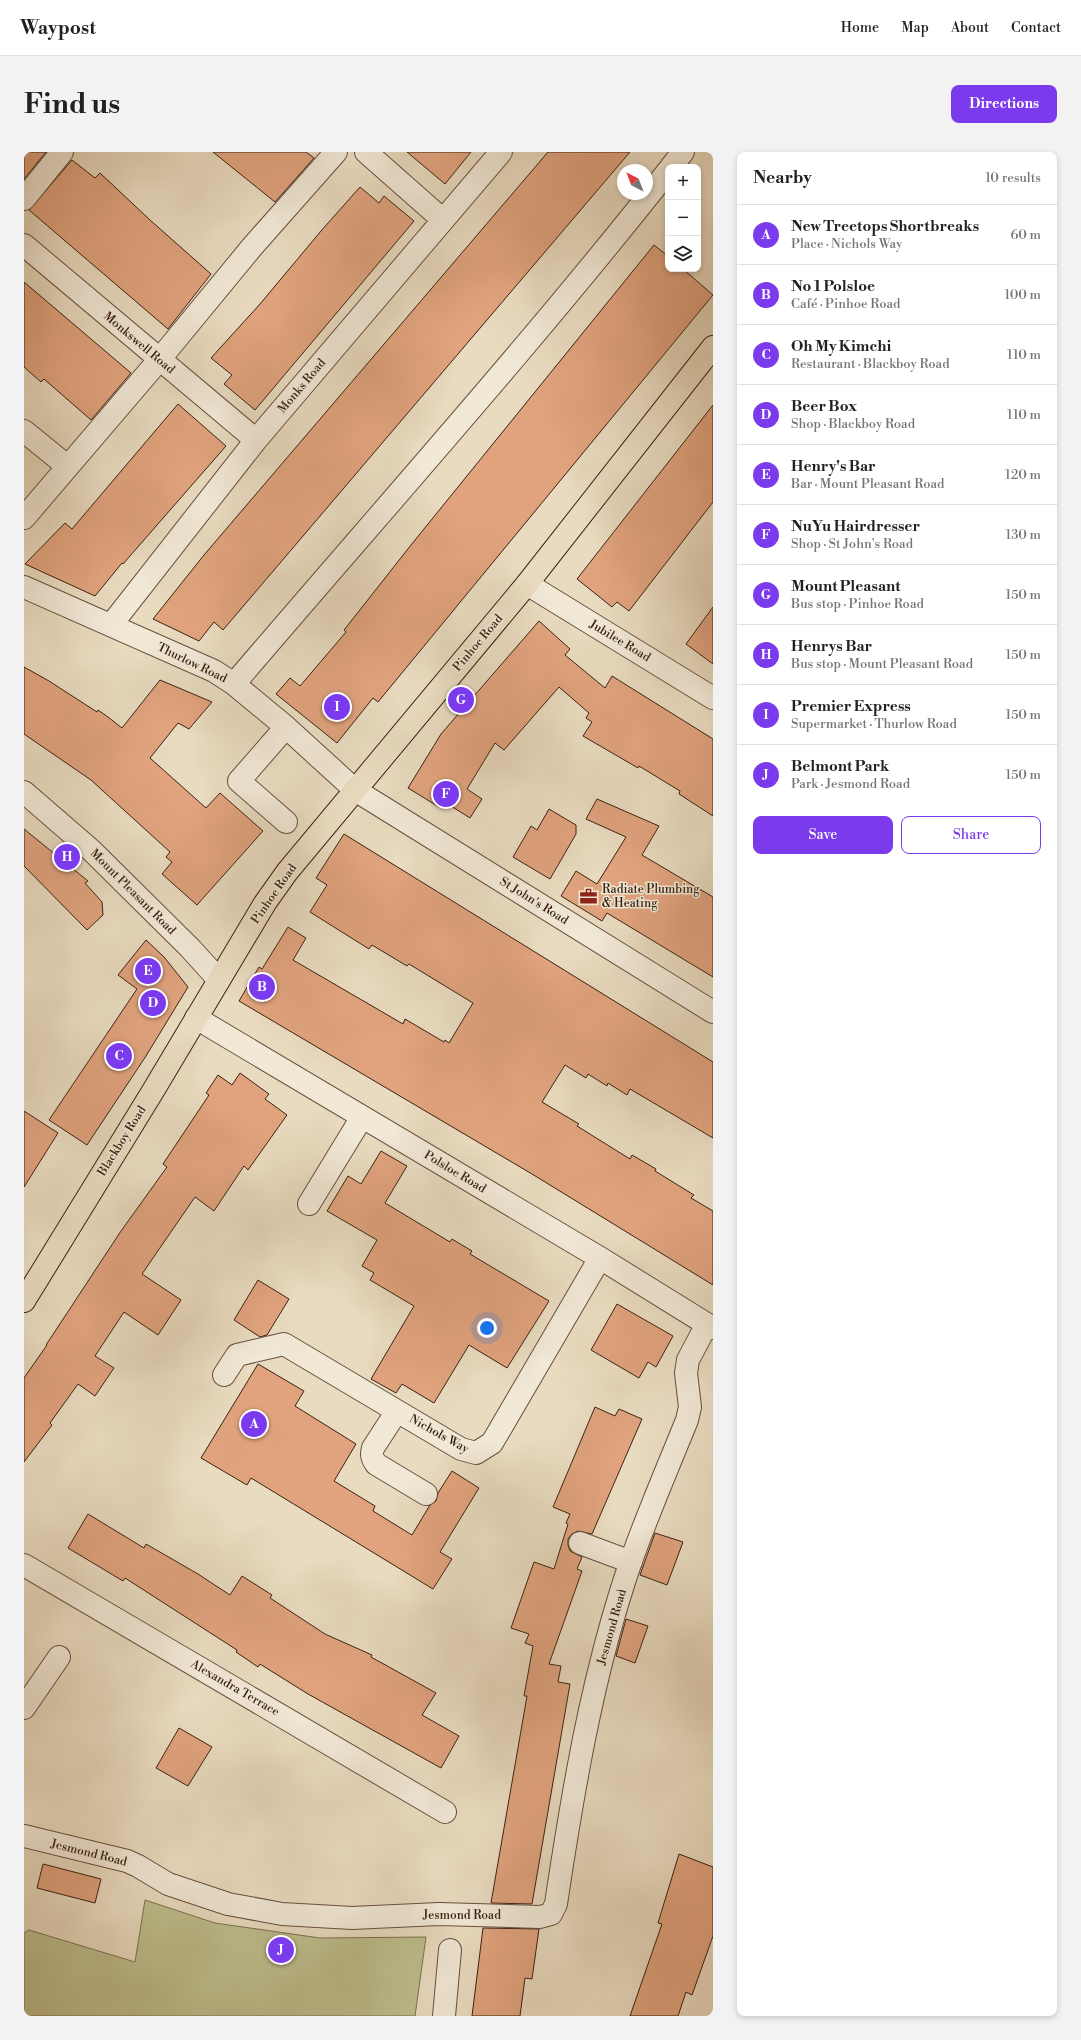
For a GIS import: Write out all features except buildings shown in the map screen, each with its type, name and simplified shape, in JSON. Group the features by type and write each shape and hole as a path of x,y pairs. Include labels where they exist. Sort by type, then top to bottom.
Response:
{"main road":[{"name":"Pinhoe Road","path":"219,980 265,903 287,872 527,584 713,347"},
{"name":"Blackboy Road","path":"24,1301 219,980"}],"street":[{"path":"24,199 62,152"},
{"path":"24,518 159,360 252,247 336,152"},
{"path":"366,152 443,220"},
{"name":"Monks Road","path":"111,625 256,440 501,152"},
{"path":"673,164 683,152"},
{"path":"234,684 547,318 665,175"},
{"name":"Monkswell Road","path":"24,245 256,440"},
{"path":"24,430 67,466"},
{"name":"Jubilee Road","path":"527,584 713,698"},
{"name":"Thurlow Road","path":"24,587 214,671 234,684 286,727 355,790"},
{"path":"286,727 239,780 286,822"},
{"name":"St John's Road","path":"355,790 713,1012"},
{"name":"Mount Pleasant Road","path":"24,792 91,850 190,948 219,980"},
{"name":"Polsloe Road","path":"196,1018 600,1258 710,1326"},
{"path":"310,1204 362,1117"},
{"name":"Nichols Way","path":"224,1375 237,1355 284,1344 468,1452 476,1453 492,1443 600,1258"},
{"name":"Jesmond Road","path":"24,1836 127,1861 168,1884 228,1904 282,1914 352,1918 439,1914 540,1917 551,1914 556,1904 571,1800 605,1649 631,1562 687,1420 690,1407 686,1373 688,1360 710,1326"},
{"path":"397,1411 373,1448 371,1454 376,1464 426,1494"},
{"path":"580,1543 631,1562"},
{"name":"Alexandra Terrace","path":"24,1565 445,1812"},
{"path":"24,1708 59,1657"},
{"path":"444,2016 450,1950"}],"green space":[{"path":"145,1900 215,1923 320,1938 426,1937 415,2016 24,2016 24,1933 29,1930 135,1962"}],"place":[{"name":"Mount Pleasant","path":"461,700"},
{"name":"Premier Express","path":"337,707"},
{"name":"NuYu Hairdresser","path":"446,794"},
{"name":"Henrys Bar","path":"67,857"},
{"name":"Radiate Plumbing & Heating","path":"589,896"},
{"name":"Henry's Bar","path":"148,971"},
{"name":"No 1 Polsloe","path":"262,987"},
{"name":"Beer Box","path":"153,1003"},
{"name":"Oh My Kimchi","path":"119,1056"},
{"name":"New Treetops Shortbreaks","path":"254,1424"},
{"name":"Belmont Park","path":"281,1950"}]}
